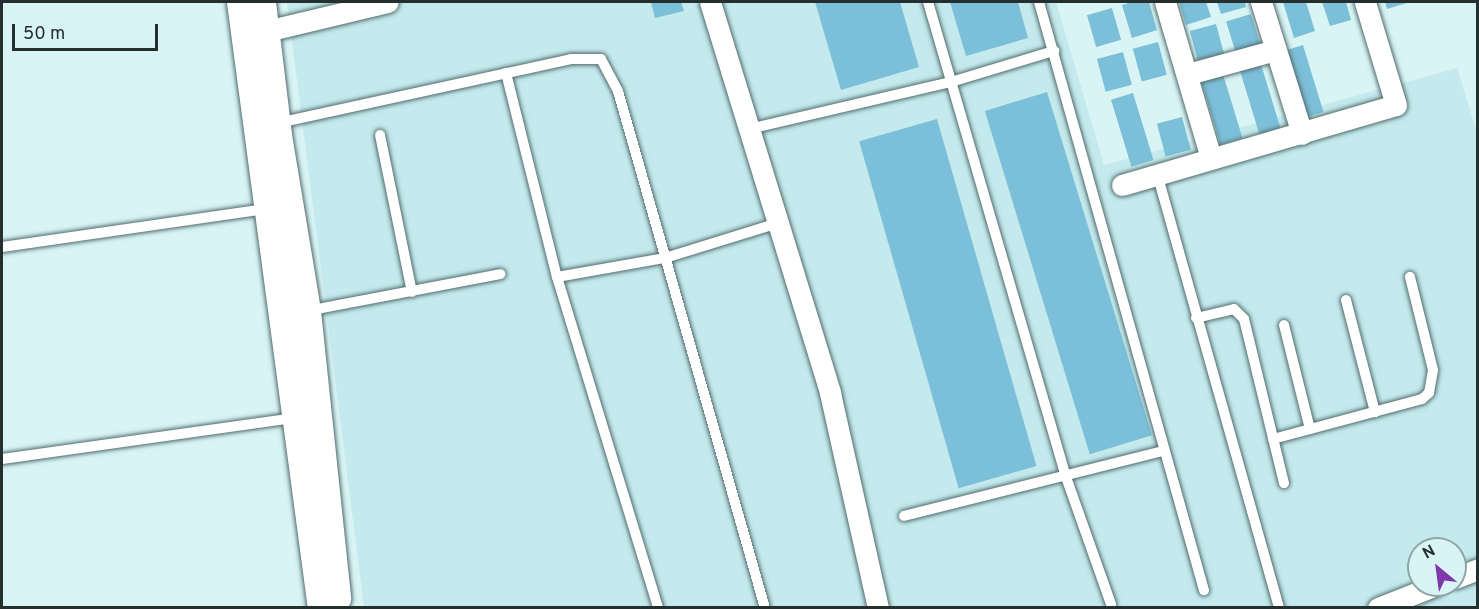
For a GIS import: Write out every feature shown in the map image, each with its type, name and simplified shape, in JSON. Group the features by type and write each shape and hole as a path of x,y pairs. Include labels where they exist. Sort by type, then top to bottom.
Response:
{"street":[{"path":"240,2 267,125 337,608"},
{"path":"262,2 266,31 267,209 295,313 298,418 321,608"},
{"path":"266,31 388,2"},
{"path":"710,2 830,393 878,608"},
{"path":"1165,2 1211,158"},
{"path":"1261,2 1302,134"},
{"path":"1122,185 1158,177 1211,158 1302,134 1396,105 1365,2"},
{"path":"1188,74 1276,50"},
{"path":"1378,608 1407,596"}],"lane":[{"path":"928,2 1066,477 1111,604"},
{"path":"1039,2 1163,451 1204,590"},
{"path":"749,129 951,82 1054,51"},
{"path":"267,125 571,59 601,59 618,91 765,608"},
{"path":"506,73 557,277 658,608"},
{"path":"380,135 412,292"},
{"path":"1158,177 1279,608"},
{"path":"2,247 267,209"},
{"path":"557,277 665,258 778,223"},
{"path":"295,313 501,274"},
{"path":"1273,439 1422,399 1429,393 1433,370 1410,277"},
{"path":"1346,300 1375,412"},
{"path":"1196,318 1234,309 1240,312 1284,483"},
{"path":"1284,325 1310,429"},
{"path":"2,459 298,418"},
{"path":"904,516 1163,451"}],"shaded area":[{"path":"287,2 1056,2 1104,165 1457,68 1478,136 1477,607 364,607"}],"building":[{"path":"651,2 681,2 684,11 655,18"},
{"path":"815,2 900,2 919,67 841,90"},
{"path":"950,2 1018,2 1028,38 966,56"},
{"path":"1149,2 1157,30 1132,38 1122,5"},
{"path":"1179,2 1206,2 1211,17 1186,25"},
{"path":"1217,2 1245,2 1246,7 1221,14"},
{"path":"1283,2 1306,2 1315,31 1294,38"},
{"path":"1322,2 1346,2 1351,20 1330,26"},
{"path":"1385,2 1410,2 1387,9"},
{"path":"1112,8 1121,40 1096,47 1087,15"},
{"path":"1251,14 1261,47 1236,54 1226,22"},
{"path":"1216,24 1225,57 1199,64 1190,31"},
{"path":"1158,42 1167,75 1142,82 1133,49"},
{"path":"1303,45 1323,112 1302,118 1282,51"},
{"path":"1123,52 1132,85 1106,92 1097,59"},
{"path":"1260,61 1280,128 1259,134 1239,67"},
{"path":"1222,71 1242,138 1220,145 1200,78"},
{"path":"1047,92 1152,435 1090,454 985,111"},
{"path":"1133,93 1153,160 1131,167 1111,100"},
{"path":"1182,117 1191,150 1166,157 1157,124"},
{"path":"937,119 1037,466 959,488 859,141"}]}
